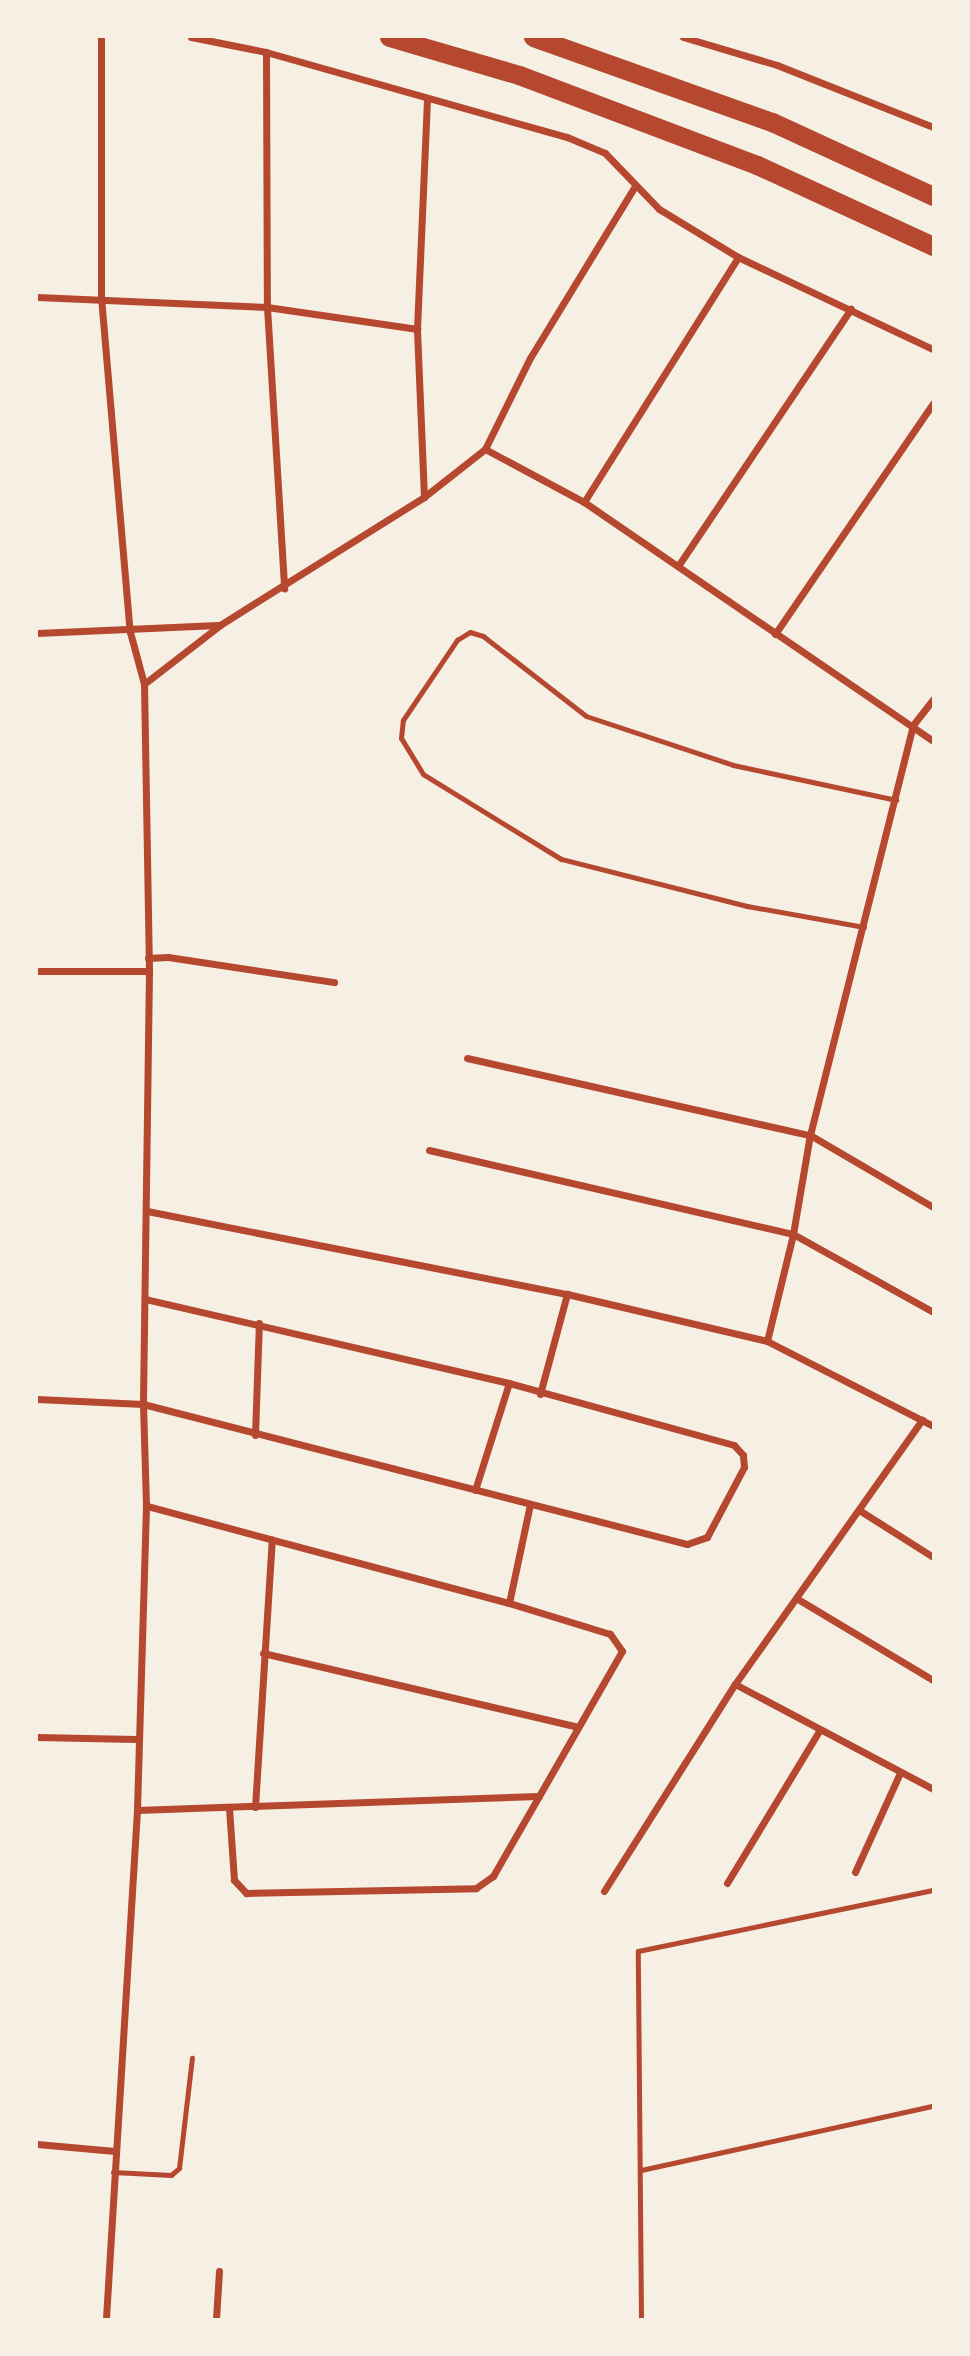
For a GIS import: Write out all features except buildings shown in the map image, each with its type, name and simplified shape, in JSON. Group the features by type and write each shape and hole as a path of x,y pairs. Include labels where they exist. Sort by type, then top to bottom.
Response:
{"highway":[{"path":"389,37 519,75 757,164 933,246"},
{"path":"533,37 772,122 933,196"}],"street":[{"path":"101,37 101,297 130,632 144,684 149,971 143,1404 146,1506 136,1738 137,1810 106,2319"},
{"path":"191,37 267,52 567,136 605,153 659,209 738,257 933,349"},
{"path":"683,37 777,65 933,127"},
{"path":"267,52 267,307 284,588"},
{"path":"424,497 417,329 427,98"},
{"path":"144,684 220,625 284,588 424,497 485,449 530,358 635,186"},
{"path":"584,502 738,257"},
{"path":"37,297 101,297 267,307 417,329"},
{"path":"678,566 851,309"},
{"path":"775,634 933,403"},
{"path":"485,449 584,502 933,741"},
{"path":"37,633 130,632 220,625"},
{"path":"767,1341 793,1234 810,1135 913,725 933,699"},
{"path":"148,958 168,957 334,982"},
{"path":"37,971 149,971"},
{"path":"467,1058 810,1135 933,1207"},
{"path":"429,1150 793,1234 933,1311"},
{"path":"147,1211 567,1294 767,1341 933,1426"},
{"path":"540,1394 567,1294"},
{"path":"37,1399 143,1404 530,1504 699,1543 744,1466 743,1455 734,1445 540,1394 509,1383 259,1323 145,1299"},
{"path":"254,1434 259,1323"},
{"path":"475,1490 509,1383"},
{"path":"604,1891 736,1684 922,1420"},
{"path":"509,1603 530,1504"},
{"path":"146,1506 509,1603 618,1641 622,1651 493,1876 476,1888 246,1893 234,1880 229,1808"},
{"path":"859,1510 933,1557"},
{"path":"255,1807 272,1539"},
{"path":"796,1598 933,1680"},
{"path":"263,1653 578,1727"},
{"path":"736,1684 819,1731 933,1789"},
{"path":"727,1883 819,1731"},
{"path":"37,1737 136,1738"},
{"path":"855,1872 900,1773"},
{"path":"137,1810 539,1796"},
{"path":"37,2144 115,2151"},
{"path":"216,2319 219,2270"}],"lane":[{"path":"864,928 747,906 561,859 423,774 401,738 402,720 457,640 470,632 483,636 586,716 733,765 896,800"},
{"path":"641,2319 638,1951 933,1890"},
{"path":"113,2172 171,2175 179,2168 191,2057"},
{"path":"641,2170 933,2106"}]}
